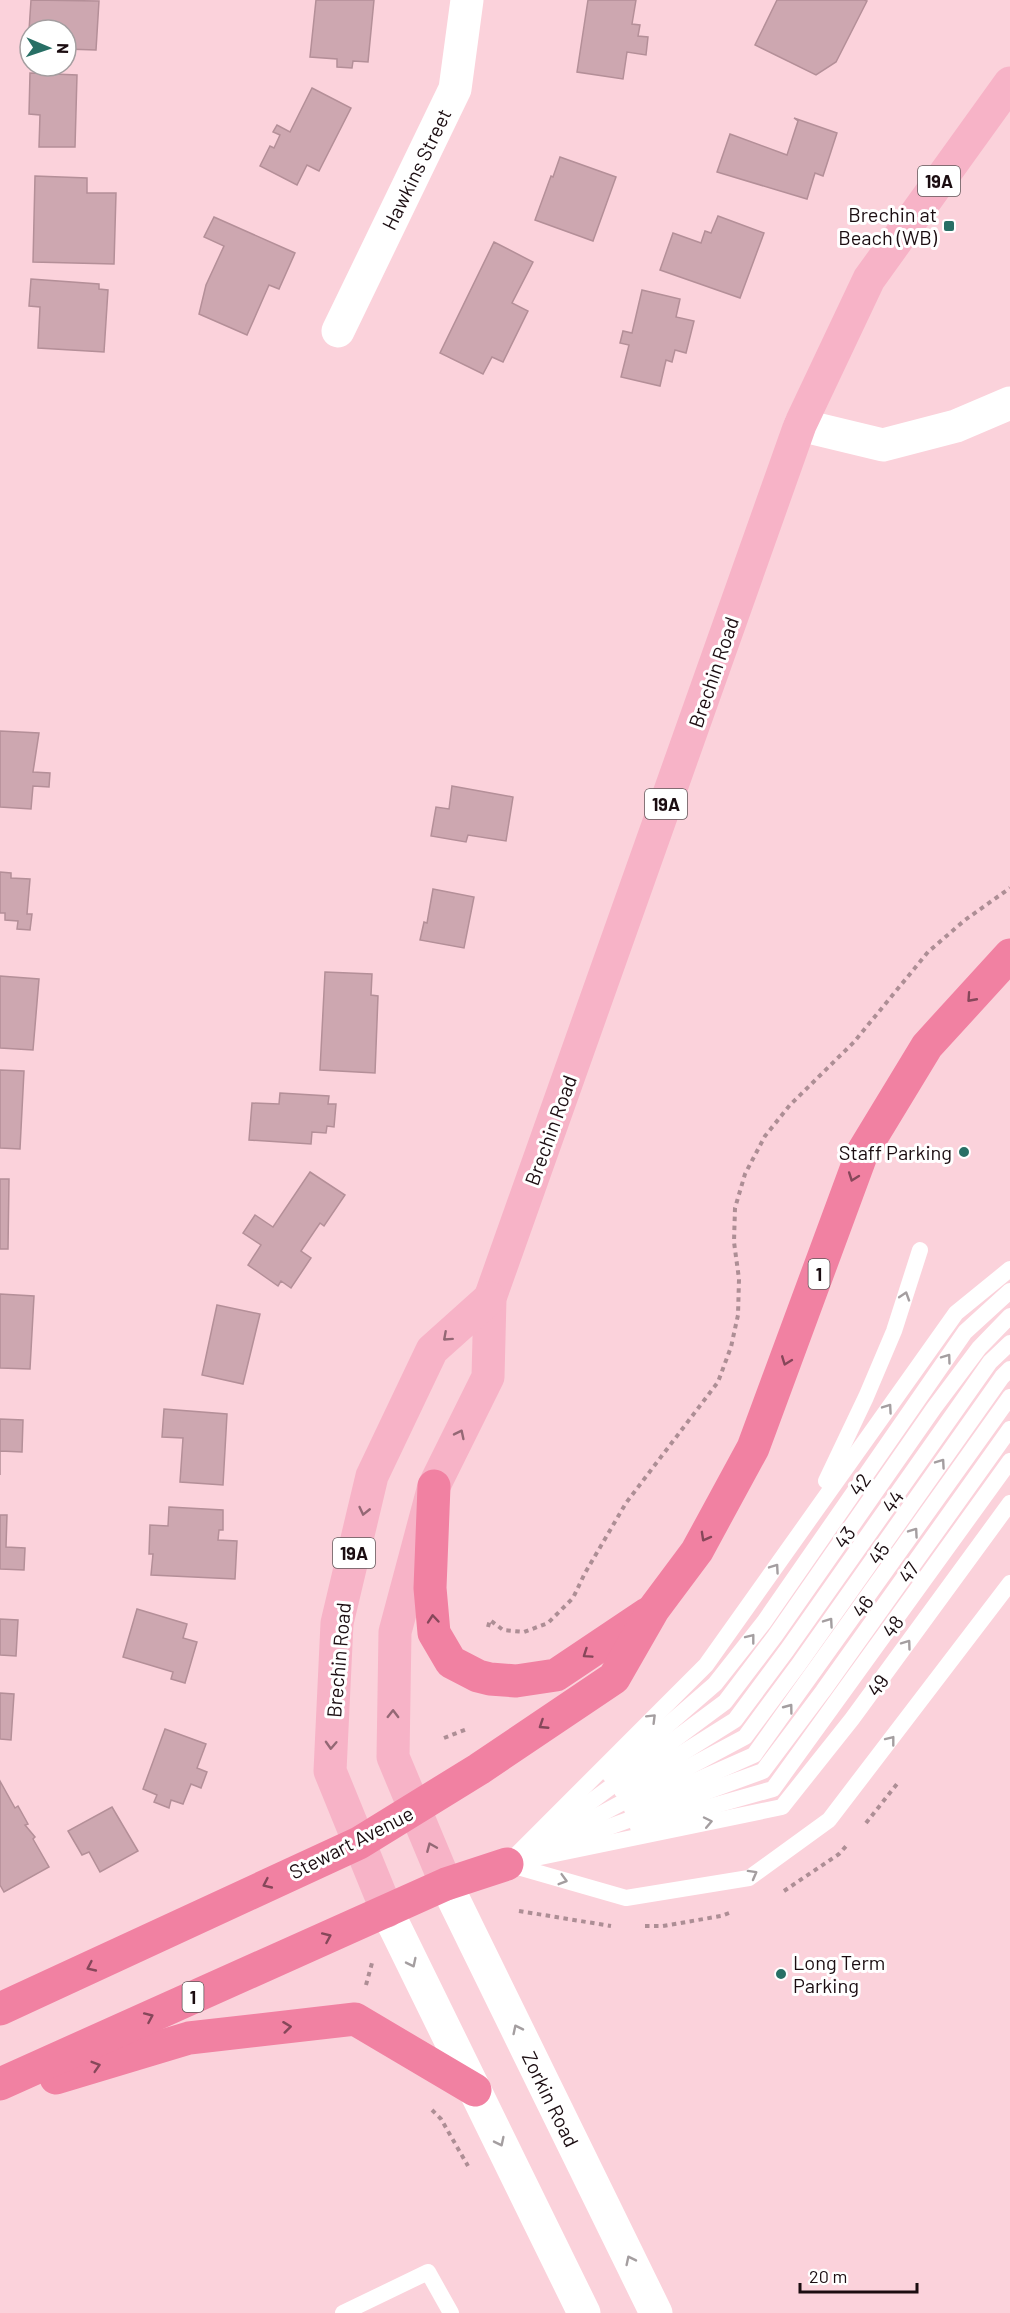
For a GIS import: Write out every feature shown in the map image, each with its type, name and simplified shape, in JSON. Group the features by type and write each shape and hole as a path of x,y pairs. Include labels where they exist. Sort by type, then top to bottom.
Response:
{"highway":[{"name":"1","path":"653,1610 697,1551 753,1448 862,1153 927,1046 1010,955"},
{"path":"434,1486 430,1588 434,1633 451,1662 478,1676 490,1679 516,1682 556,1675 653,1610"},
{"name":"Stewart Avenue","path":"0,2009 359,1843 415,1810 614,1678 653,1610"},
{"name":"1","path":"0,2084 446,1884 507,1864"},
{"path":"0,2095 189,2038 355,2019 474,2090"}],"main road":[{"name":"Brechin Road","path":"446,1884 393,1757 395,1632 434,1486 488,1377 490,1298 800,425 869,279 1010,83"},
{"name":"Brechin Road","path":"387,1911 330,1771 337,1623 372,1476 432,1350 490,1298"}],"street":[{"name":"Hawkins Street","path":"338,331 455,89 467,0"},
{"path":"800,425 882,445 956,426 1010,403"},
{"name":"Zorkin Road","path":"446,1884 656,2313"},
{"path":"387,1911 584,2313"}],"lane":[{"path":"807,1523 894,1331 920,1250"},
{"name":"1","path":"507,1864 706,1665 956,1313 1010,1269"},
{"name":"42","path":"507,1864 715,1684 764,1622 965,1332 1010,1291"},
{"name":"43","path":"507,1864 725,1702 775,1636 978,1348 1010,1316"},
{"name":"44","path":"507,1864 735,1720 990,1362 1010,1343"},
{"name":"45","path":"507,1864 744,1737 799,1664 1002,1377 1010,1369"},
{"name":"46","path":"507,1864 754,1755 1010,1397"},
{"name":"47","path":"507,1864 763,1771 823,1691 1010,1429"},
{"name":"48","path":"507,1864 773,1789 1010,1461"},
{"name":"49","path":"507,1864 782,1806 852,1719 1010,1503"},
{"path":"507,1864 626,1898 749,1878 829,1820 1010,1583"},
{"path":"343,2313 428,2272 451,2313"}],"path":[{"path":"488,1627 490,1620 503,1630 524,1632 548,1623 573,1598 585,1573 627,1503 718,1382 731,1347 738,1316 739,1279 734,1242 735,1208 745,1174 765,1136 790,1105 854,1042 928,952 965,920 1010,888"},
{"path":"444,1738 467,1729"},
{"path":"425,2102 441,2119 470,2169"}],"building":[{"path":"31,0 99,1 96,50 78,49 78,18 30,18"},
{"path":"316,0 374,0 368,62 353,61 352,68 337,67 337,59 310,57"},
{"path":"588,0 636,0 632,24 640,25 638,36 648,37 646,55 627,52 623,79 577,72"},
{"path":"777,0 867,1 836,62 816,75 755,45"},
{"path":"30,78 77,78 75,147 39,147 40,115 29,114"},
{"path":"312,88 351,108 319,171 307,165 297,185 260,166 270,146 274,148 280,135 273,132 277,125 290,132"},
{"path":"794,118 837,133 823,176 815,173 807,199 717,172 730,134 787,155 798,121"},
{"path":"560,157 616,177 593,241 535,220"},
{"path":"35,176 87,178 87,193 116,193 114,264 33,262"},
{"path":"718,216 764,233 740,298 660,270 673,233 701,243 705,231 711,233"},
{"path":"214,217 295,253 279,289 269,285 247,335 199,314 206,285 224,246 204,237"},
{"path":"494,242 533,262 512,303 528,311 503,362 492,357 483,374 440,353"},
{"path":"31,279 99,284 99,289 108,290 104,352 38,348 40,307 29,306"},
{"path":"642,290 680,299 676,317 694,321 686,353 675,350 672,362 666,360 660,386 621,377 629,345 620,343 623,331 632,333"},
{"path":"0,731 39,733 33,772 50,773 49,787 33,786 31,809 0,807"},
{"path":"452,786 513,797 506,841 468,835 466,842 431,836 436,807 449,809"},
{"path":"0,872 11,873 11,878 30,879 27,914 32,914 30,930 17,929 18,921 5,920 5,913 0,913"},
{"path":"433,889 474,897 464,948 420,940 424,922 427,923"},
{"path":"325,972 372,974 371,995 378,996 375,1073 320,1070"},
{"path":"0,976 39,979 33,1050 0,1048"},
{"path":"0,1070 24,1071 20,1149 0,1148"},
{"path":"280,1093 329,1096 328,1104 336,1104 334,1127 327,1126 326,1133 312,1132 311,1144 249,1140 252,1103 279,1104"},
{"path":"310,1172 345,1195 324,1226 320,1223 301,1251 311,1258 291,1288 281,1281 278,1286 248,1265 261,1245 243,1233 255,1215 273,1227"},
{"path":"0,1179 9,1179 8,1249 0,1249"},
{"path":"0,1294 34,1296 30,1369 0,1368"},
{"path":"217,1305 260,1314 243,1384 202,1375"},
{"path":"164,1409 227,1414 223,1485 180,1482 183,1438 162,1437"},
{"path":"0,1419 23,1420 22,1452 0,1451"},
{"path":"169,1507 223,1510 223,1530 219,1530 218,1540 237,1541 235,1579 151,1575 153,1554 149,1554 150,1525 168,1526"},
{"path":"0,1515 7,1515 6,1547 25,1548 24,1570 0,1569"},
{"path":"137,1609 187,1624 183,1638 197,1642 185,1683 171,1679 173,1672 123,1657"},
{"path":"0,1619 18,1620 16,1656 0,1655"},
{"path":"0,1693 14,1694 11,1740 0,1739"},
{"path":"165,1729 206,1744 197,1768 207,1772 201,1788 191,1784 183,1804 171,1800 169,1808 154,1802 157,1795 143,1789"},
{"path":"0,1781 15,1808 18,1806 28,1824 25,1825 35,1837 33,1839 49,1867 4,1892 0,1885"},
{"path":"112,1807 138,1851 100,1872 89,1852 82,1855 68,1831"}],"place":[{"name":"Brechin at Beach (WB)","path":"949,226"},
{"name":"Staff Parking","path":"964,1152"},
{"name":"Long Term Parking","path":"781,1974"}]}
